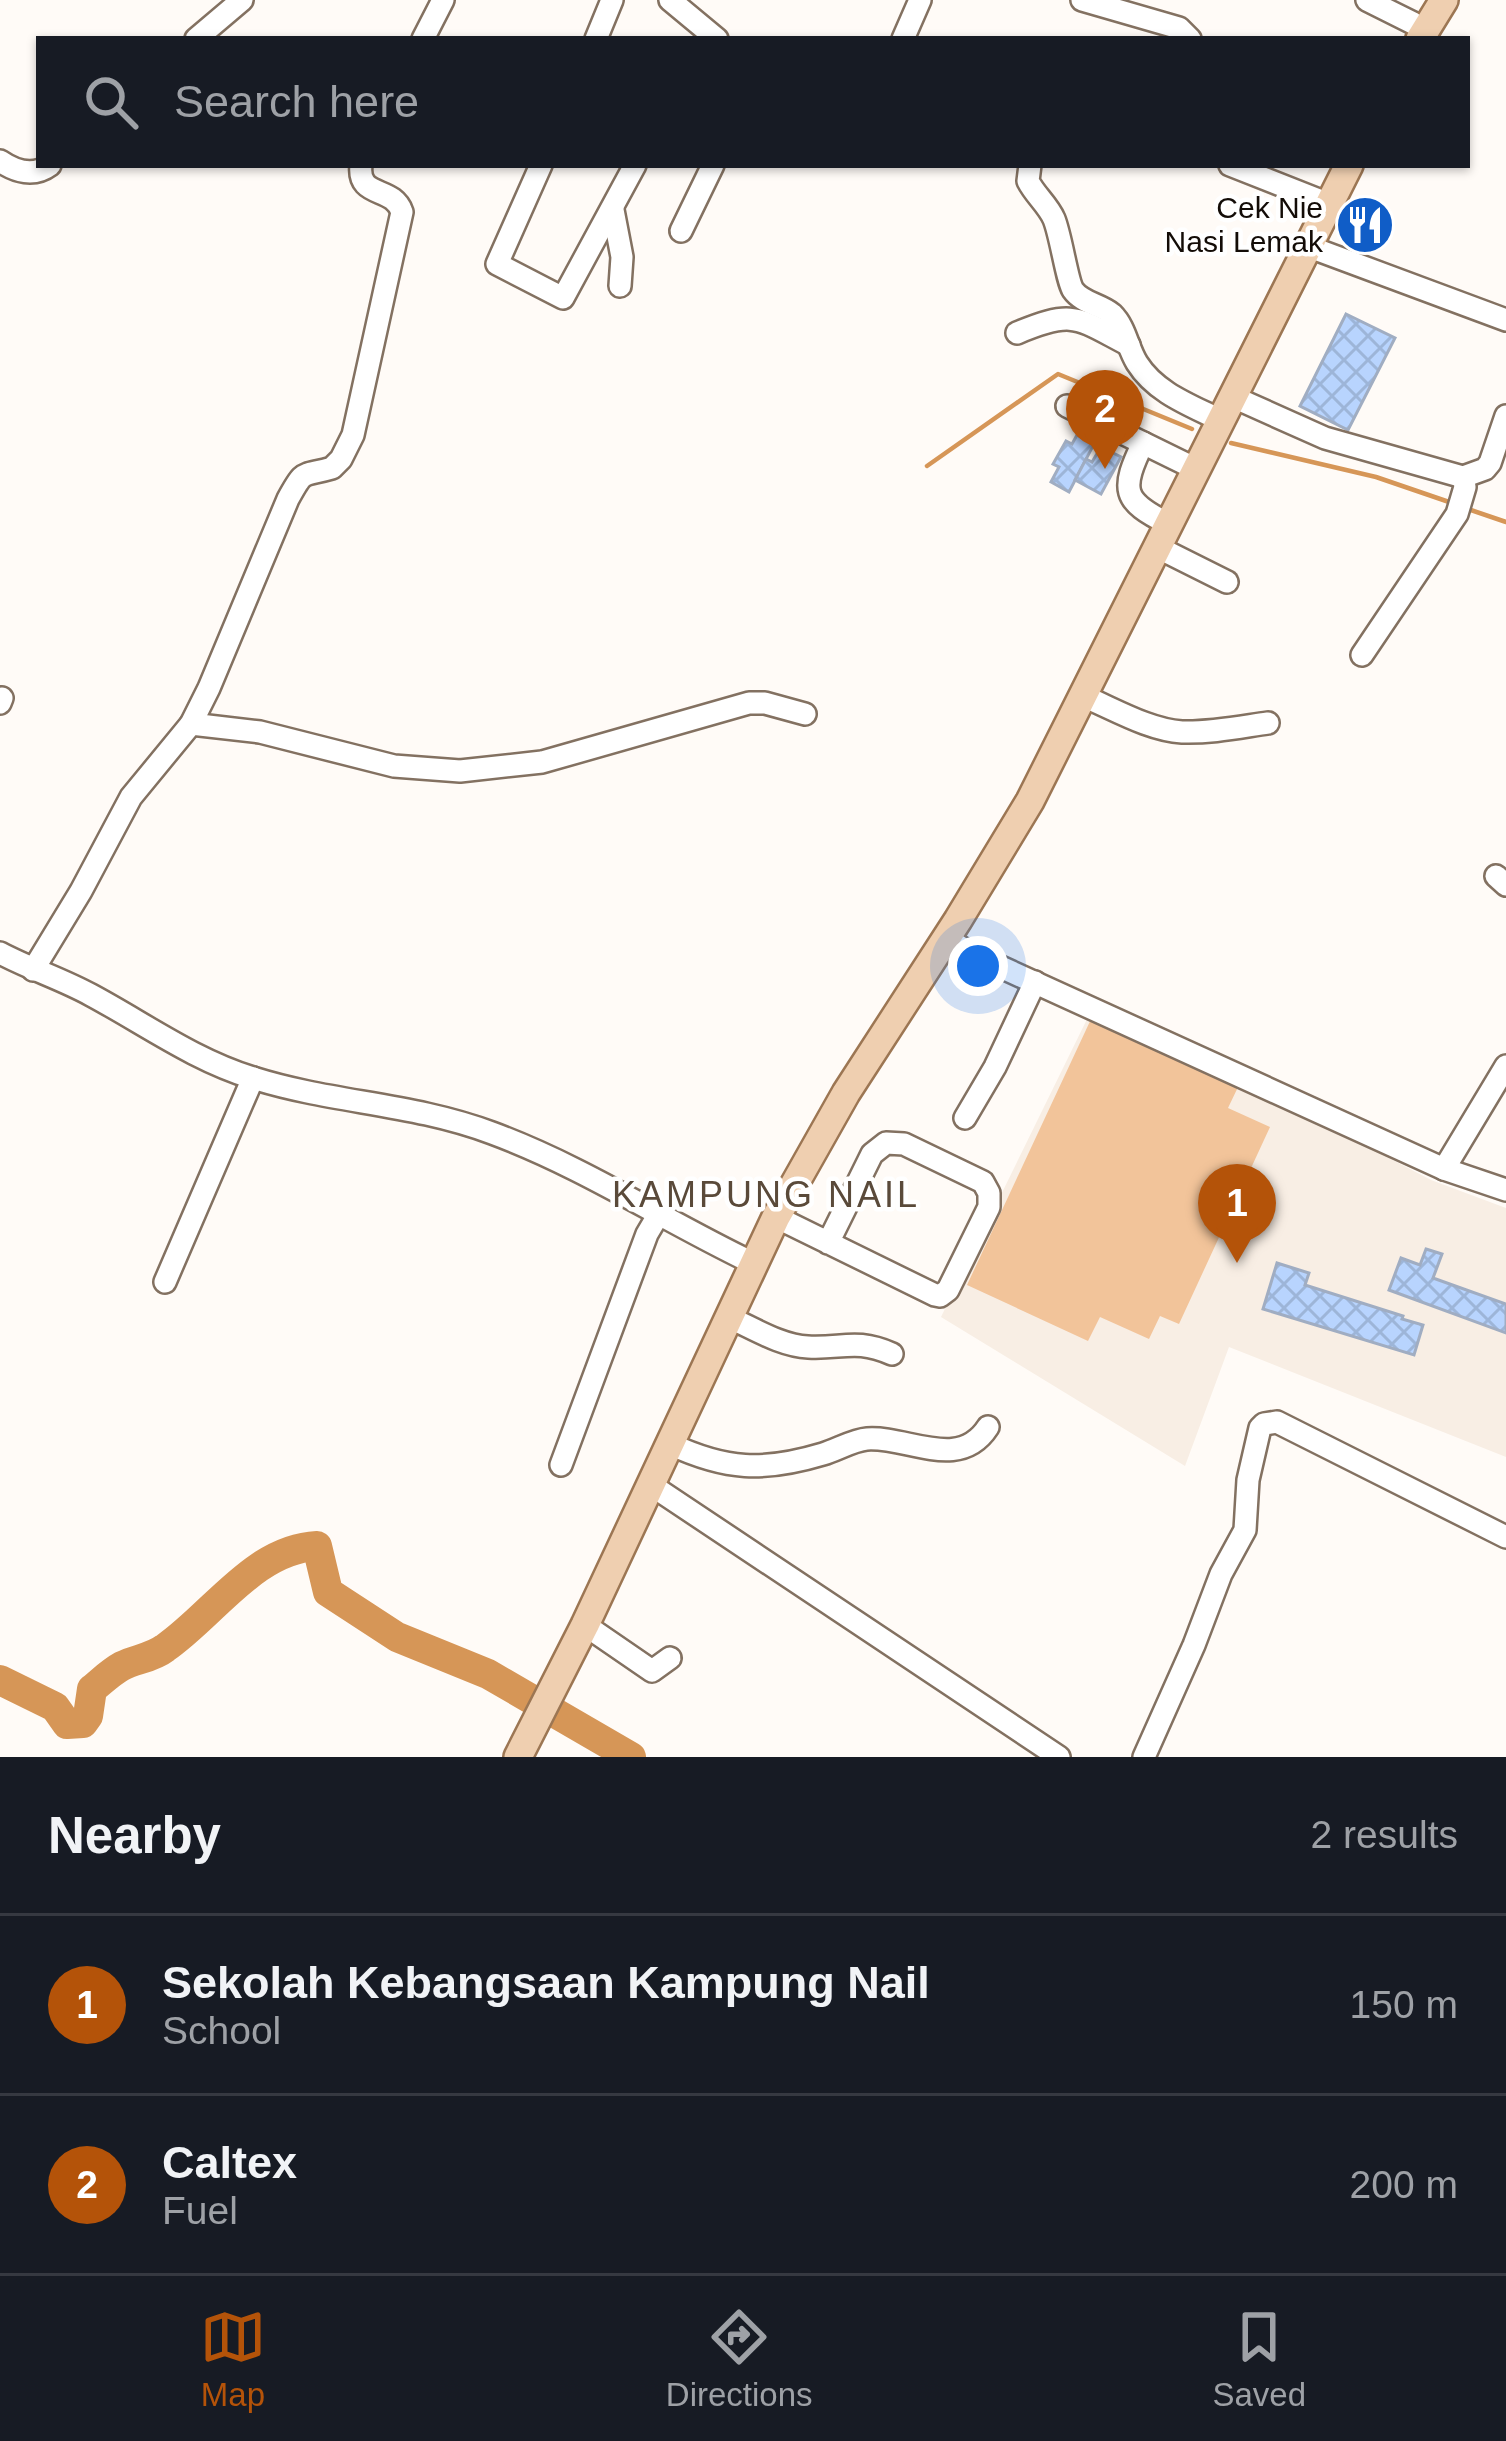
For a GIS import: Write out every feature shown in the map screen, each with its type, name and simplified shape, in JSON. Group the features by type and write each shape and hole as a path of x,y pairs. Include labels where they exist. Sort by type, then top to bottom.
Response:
{"main road":[{"path":"1416,25 1444,0"},
{"path":"518,1757 776,1217 846,1093 1018,822 1347,168"}],"street":[{"path":"200,36 242,0"},
{"path":"425,36 443,0"},
{"path":"597,36 612,0"},
{"path":"670,0 706,35"},
{"path":"904,36 920,0"},
{"path":"1082,0 1179,28 1187,36"},
{"path":"1367,0 1416,25"},
{"path":"0,161 25,172 45,168"},
{"path":"33,970 131,796 191,724 298,480 307,472 337,464 352,435 402,212 397,200 364,183 362,168"},
{"path":"540,168 497,260 500,267 565,298 634,168"},
{"path":"681,231 712,168"},
{"path":"1030,168 1028,181 1052,214 1071,288 1116,319 1136,362 1167,393 1325,438 1461,497"},
{"path":"1239,168 1329,204"},
{"path":"613,210 622,257 620,286"},
{"path":"1307,246 1506,320"},
{"path":"1017,333 1051,319 1080,318 1129,345"},
{"path":"1067,406 1196,469"},
{"path":"1361,655 1461,497 1490,463 1506,416"},
{"path":"1143,443 1130,473 1129,489 1163,535 1227,581"},
{"path":"1083,697 1180,732 1268,723"},
{"path":"191,724 260,732 394,766 460,771 542,762 748,703 805,714"},
{"path":"946,938 1444,1169 1506,1190"},
{"path":"0,953 86,992 200,1058 253,1078 451,1118 494,1133 578,1169 753,1263"},
{"path":"965,1118 1035,982"},
{"path":"1444,1169 1506,1066"},
{"path":"165,1282 253,1078"},
{"path":"776,1217 828,1243 940,1296 948,1290 989,1207 989,1193 983,1182 904,1144 886,1143 872,1154 828,1243"},
{"path":"561,1465 659,1212"},
{"path":"728,1317 788,1343 811,1348 859,1344 892,1354"},
{"path":"1144,1757 1221,1574 1245,1530 1250,1471 1264,1424 1277,1422 1506,1537"},
{"path":"670,1444 704,1460 763,1466 820,1455 867,1439 923,1448 964,1448 980,1441 988,1427"},
{"path":"651,1485 1059,1757"},
{"path":"585,1625 652,1671 670,1658"}],"shaded area":[{"path":"1090,1013 1238,1079 1431,1180 1506,1208 1506,1457 1229,1347 1185,1466 941,1317"},
{"path":"1092,1017 1239,1085 1228,1108 1270,1127 1179,1324 1160,1316 1149,1339 1100,1317 1088,1341 967,1285"}],"building":[{"name":"Cek Nie Nasi Lemak","path":"1354,206 1386,222 1375,243 1343,228"},
{"path":"1346,314 1395,338 1348,430 1300,406"},
{"path":"1077,435 1094,444 1069,492 1051,482 1059,467 1053,464 1066,441 1072,444"},
{"path":"1101,447 1121,457 1101,494 1075,480 1086,459 1092,462"},
{"path":"1426,1249 1442,1254 1433,1278 1506,1304 1506,1333 1389,1290 1401,1258 1420,1265"},
{"path":"1277,1263 1309,1273 1305,1285 1423,1325 1414,1355 1263,1309"}],"waterway":[{"path":"927,466 1058,374 1192,429"},
{"path":"1231,443 1376,477 1452,503"},
{"path":"1468,509 1506,522"},
{"path":"0,1680 55,1707 67,1724 83,1723 92,1689 110,1674 165,1648 273,1559 317,1546 328,1592 397,1637 488,1674 631,1757"}],"place":[{"name":"Cek Nie Nasi Lemak","path":"1365,225"},
{"name":"Caltex","path":"1105,469"},
{"name":"Sekolah Kebangsaan Kampung Nail","path":"1237,1263"}],"district":[{"name":"KAMPUNG NAIL","path":"766,1194"}]}
